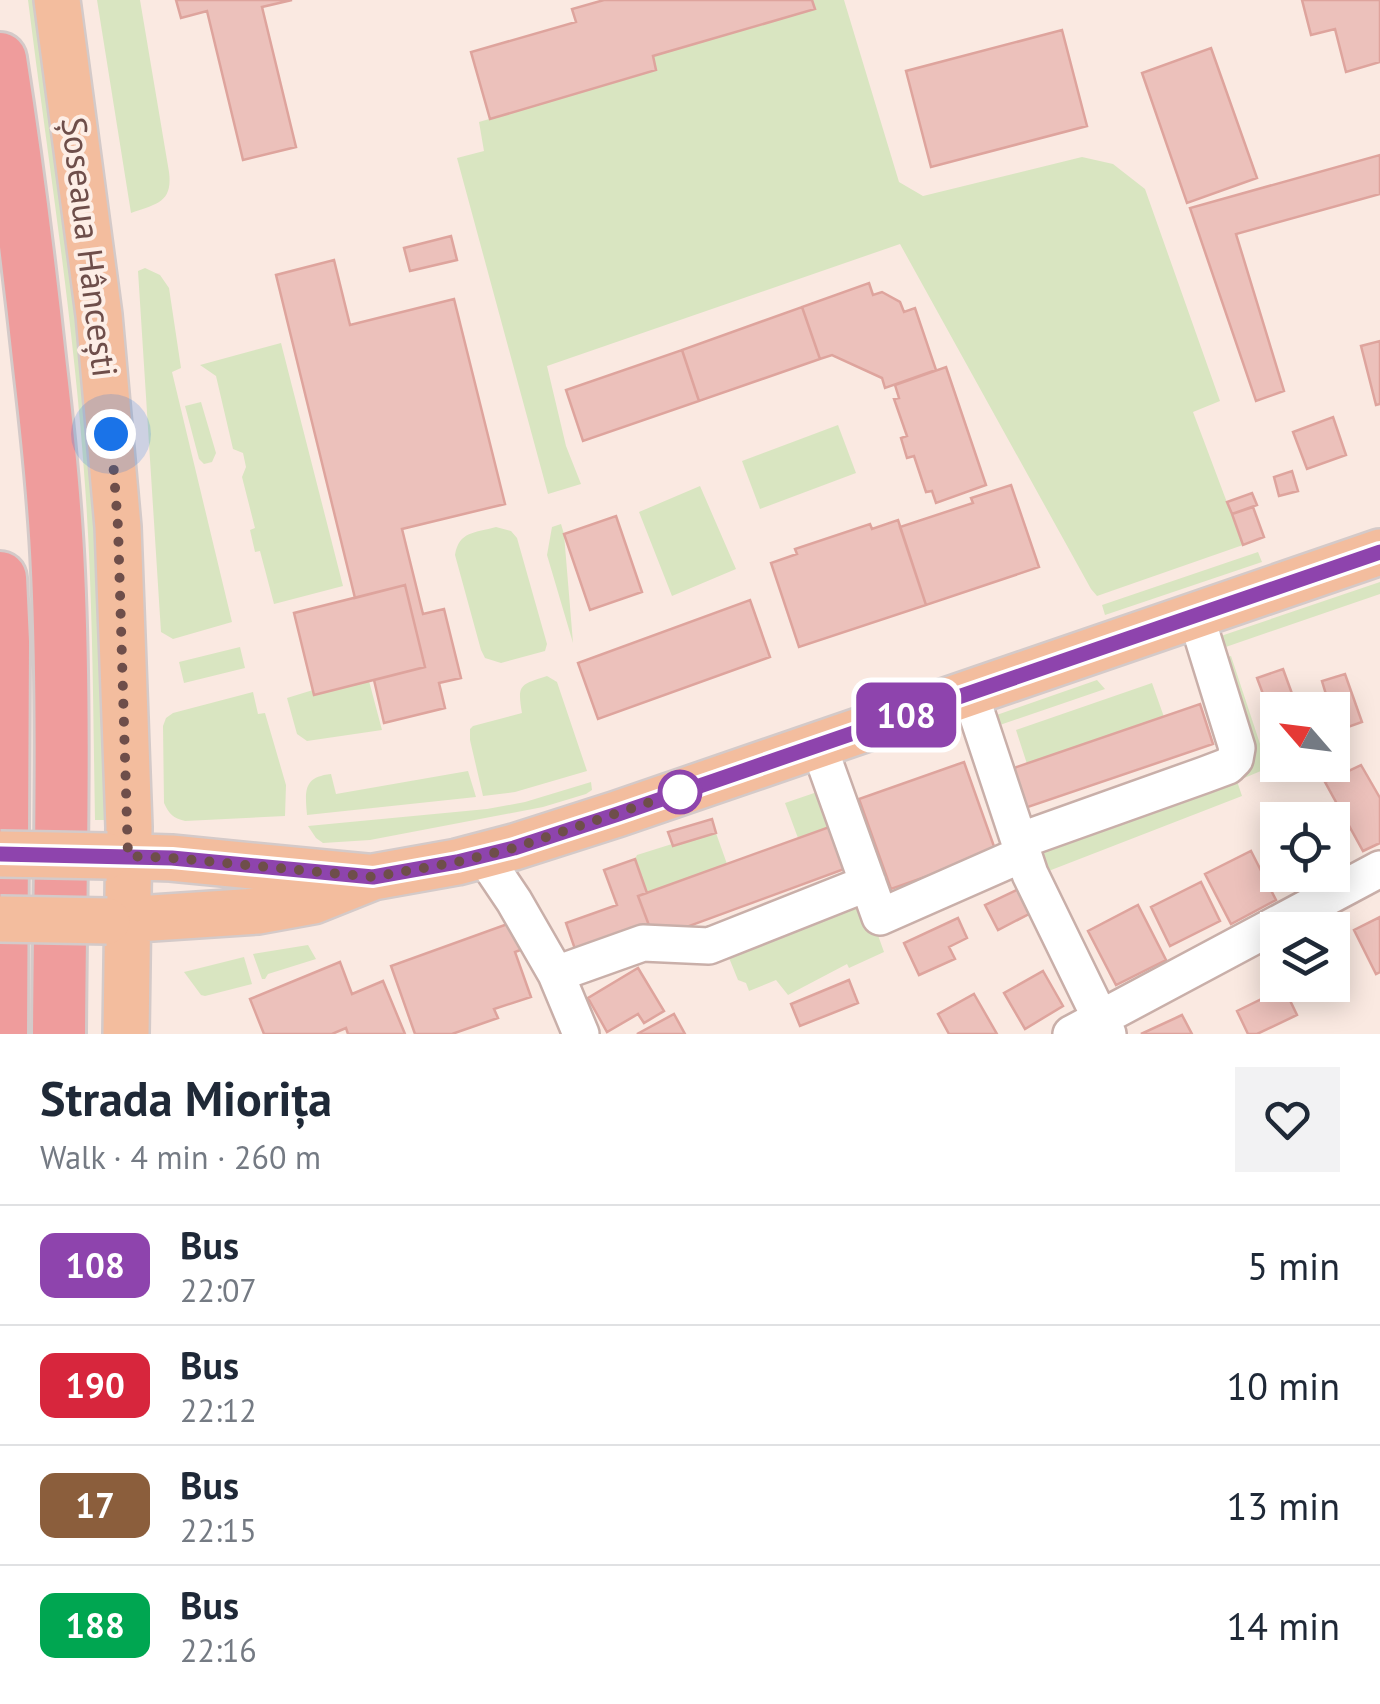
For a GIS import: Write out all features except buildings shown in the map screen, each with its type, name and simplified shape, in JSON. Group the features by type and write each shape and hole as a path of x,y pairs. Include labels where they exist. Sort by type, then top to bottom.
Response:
{"highway":[{"name":"Șoseaua Hâncești","path":"0,58 20,196 55,519 62,736 59,1034"},
{"path":"0,578 1,1034"}],"main road":[{"name":"Șoseaua Hâncești","path":"57,0 90,238 118,527 117,920 126,1034"},
{"path":"0,920 117,920 258,911 314,902 373,877 483,856 618,814 1380,552"},
{"path":"0,854 172,858 373,877"}],"street":[{"path":"818,744 880,917 1021,848 1228,766 1235,759 1237,748 1196,616"},
{"path":"970,693 1030,874 1093,1029 1380,869"},
{"path":"483,856 556,974 581,1034"},
{"path":"556,974 643,943 709,946 868,884"}],"green space":[{"path":"28,0 40,0 96,481 107,820 95,820 85,485 67,302"},
{"path":"97,0 140,0 169,172 168,190 161,201 131,213"},
{"path":"812,0 844,0 899,182 923,196 1082,157 1113,164 1145,189 1220,401 1193,412 1243,545 1097,596 900,244 547,366 566,446 581,484 548,494 457,158 484,151 479,122 656,70 653,56 814,9"},
{"path":"145,268 160,275 169,288 181,368 172,372 232,622 173,639 161,632 138,271"},
{"path":"281,343 343,586 274,604 260,551 255,552 250,530 255,528 242,477 246,467 243,453 233,449 216,376 200,365"},
{"path":"201,402 216,453 212,462 204,464 199,459 185,406"},
{"path":"838,425 856,473 760,509 742,461"},
{"path":"700,486 736,569 672,596 639,512"},
{"path":"561,524 573,643 547,555 552,527"},
{"path":"496,527 511,531 517,538 547,644 545,651 501,663 485,658 481,650 455,555 464,537"},
{"path":"1258,552 1262,562 1105,615 1102,605"},
{"path":"1380,582 1380,594 1217,650 1212,639"},
{"path":"240,647 245,668 184,683 179,662"},
{"path":"1231,656 1260,744 1260,771 1237,781 1242,796 1039,873 1042,838 1253,765 1222,659"},
{"path":"547,676 557,682 587,771 515,792 483,796 470,729 522,713 522,687"},
{"path":"1097,680 1105,689 994,727 991,717"},
{"path":"369,681 382,730 307,741 297,734 287,698"},
{"path":"1152,683 1164,717 1027,764 1016,730"},
{"path":"253,692 258,714 265,713 286,785 285,816 185,821 174,817 164,803 166,718"},
{"path":"468,771 476,797 307,815 308,787 322,776 331,774 336,794"},
{"path":"591,782 592,790 586,794 543,807 370,840 323,843 308,826 487,809"},
{"path":"820,791 832,826 798,838 785,803"},
{"path":"716,833 727,864 647,893 637,855"},
{"path":"865,899 884,952 849,968 847,964 788,995 776,980 749,991 746,983 738,980 727,953"},
{"path":"308,945 316,959 262,979 253,954"},
{"path":"244,957 252,984 205,996 184,972"}],"bus line":[{"name":"108","path":"0,854 172,858 373,877 457,862 618,814 1380,552"}],"route":[{"path":"111,434 118,527 128,856 373,877 514,848 680,792"}]}
